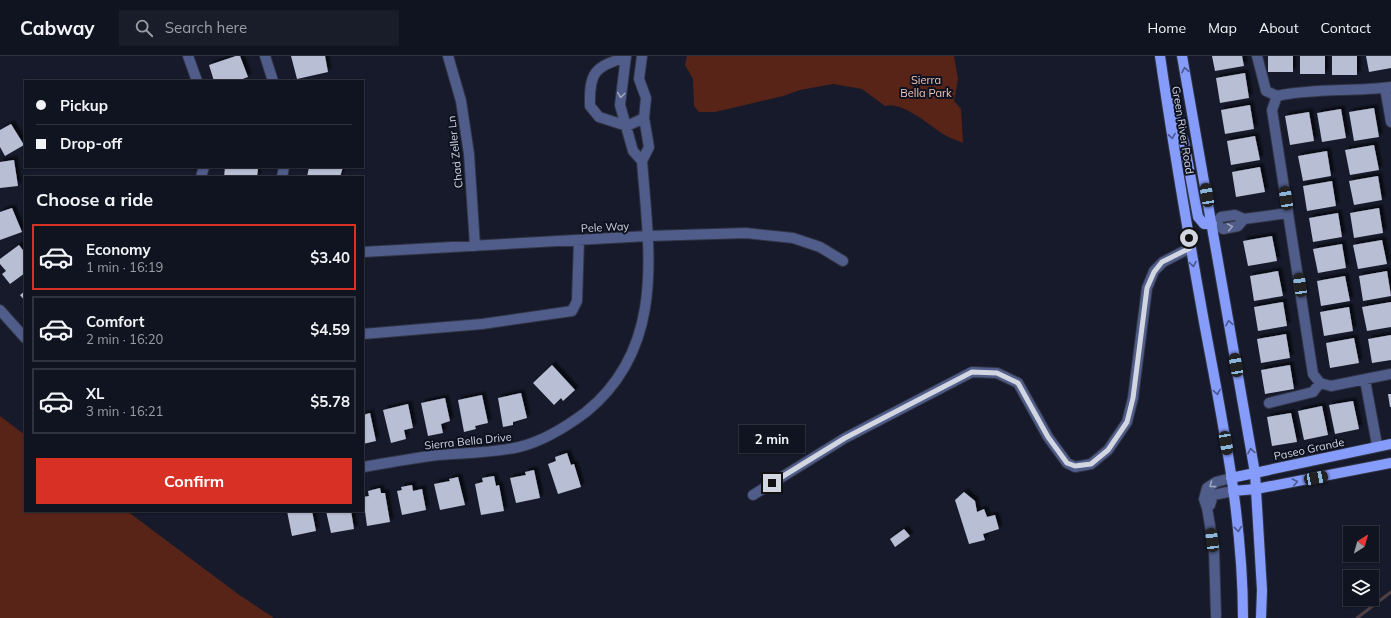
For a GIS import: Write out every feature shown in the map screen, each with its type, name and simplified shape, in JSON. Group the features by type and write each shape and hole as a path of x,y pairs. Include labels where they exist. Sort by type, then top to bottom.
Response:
{"main road":[{"name":"Green River Road","path":"1160,56 1190,248 1233,491 1243,579 1243,618"},
{"name":"Green River Road","path":"1182,56 1213,224 1255,473 1262,590 1260,618"},
{"path":"1165,90 1184,142 1198,217 1204,224 1213,224"},
{"name":"Paseo Grande","path":"1231,478 1377,445 1391,444"},
{"path":"1233,491 1256,489 1391,463"}],"street":[{"path":"188,56 198,80"},
{"path":"265,56 273,80"},
{"name":"Chad Zeller Ln","path":"448,56 461,101 469,154 475,246"},
{"name":"Sierra Bella Drive","path":"364,467 437,455 483,453 520,447 547,437 573,422 593,406 621,374 639,338 646,309 649,280 648,236 642,161 649,147 644,118 646,98 639,79 642,56"},
{"path":"1257,56 1266,91 1277,96 1295,92 1388,87 1391,122"},
{"path":"626,57 609,62 596,72 590,80 590,106 599,117 627,126 644,118"},
{"name":"Sierra Bella Drive","path":"626,57 620,105 633,150 642,161"},
{"path":"1277,96 1272,110 1313,374 1320,383 1331,386 1391,374"},
{"path":"1213,224 1223,229 1238,226 1244,219 1288,213"},
{"name":"Pele Way","path":"364,252 648,236 746,233 793,238 820,247 843,261"},
{"path":"364,334 482,324 572,311 577,301 579,240"},
{"path":"753,495 845,438 972,372 997,373 1018,383 1048,437 1067,463 1075,466 1091,464 1108,450 1127,422 1133,398 1147,288 1154,272 1162,262 1190,248"},
{"path":"0,310 24,337"},
{"path":"1365,380 1377,445"},
{"path":"1269,403 1313,392 1320,383"},
{"path":"1215,617 1214,550 1207,508 1204,499 1207,488 1216,482 1231,478"},
{"path":"1207,508 1210,505 1213,495 1233,491"}],"green space":[{"name":"Sierra Bella Park","path":"687,56 954,56 958,79 954,101 961,109 963,143 945,135 907,110 892,105 885,106 862,89 833,84 800,90 783,96 715,112 699,112 694,106 693,79 685,65"},
{"path":"0,416 24,434 24,512 128,512 238,594 274,618 0,618"}],"building":[{"path":"240,56 248,77 240,80 214,80 209,65"},
{"path":"291,56 325,56 328,72 297,79"},
{"path":"1212,56 1242,56 1244,66 1215,71"},
{"path":"1268,56 1293,56 1293,72 1268,72"},
{"path":"1300,56 1325,56 1325,74 1300,74"},
{"path":"1332,56 1357,56 1357,75 1332,75"},
{"path":"1366,56 1391,56 1391,68 1369,72"},
{"path":"1245,73 1249,98 1220,103 1216,78"},
{"path":"1250,105 1254,129 1225,134 1221,110"},
{"path":"1374,108 1379,137 1354,141 1349,112"},
{"path":"1341,109 1346,138 1322,142 1317,113"},
{"path":"1309,112 1314,141 1290,145 1285,116"},
{"path":"11,124 24,145 5,156 0,147 0,130"},
{"path":"1255,136 1260,160 1231,165 1227,141"},
{"path":"1374,145 1379,170 1350,175 1345,150"},
{"path":"1327,151 1331,176 1303,181 1298,156"},
{"path":"14,160 18,186 0,188 0,162"},
{"path":"1260,167 1265,192 1236,197 1232,172"},
{"path":"225,168 258,169 257,176 224,176"},
{"path":"309,168 343,168 340,176 307,176"},
{"path":"1378,176 1382,200 1354,205 1349,181"},
{"path":"1332,181 1336,206 1307,211 1303,186"},
{"path":"12,208 22,232 0,240 0,212"},
{"path":"1379,208 1383,233 1354,238 1350,213"},
{"path":"1338,213 1342,237 1313,242 1309,218"},
{"path":"1272,236 1277,261 1248,266 1243,241"},
{"path":"1382,240 1387,264 1358,269 1353,245"},
{"path":"1342,244 1346,268 1318,273 1313,249"},
{"path":"19,245 24,252 24,274 10,284 2,274 6,271 0,264 0,259"},
{"path":"1278,271 1283,296 1254,301 1250,276"},
{"path":"1387,271 1391,296 1363,301 1359,276"},
{"path":"1345,276 1350,301 1321,306 1317,281"},
{"path":"24,292 24,300 20,295"},
{"path":"1283,302 1287,326 1258,331 1254,307"},
{"path":"1391,302 1391,327 1367,331 1362,307"},
{"path":"1349,307 1353,331 1324,336 1320,312"},
{"path":"1286,334 1290,358 1261,363 1257,339"},
{"path":"1391,335 1391,360 1372,363 1368,339"},
{"path":"1354,338 1359,363 1330,368 1326,343"},
{"path":"552,365 575,390 563,401 561,398 554,405 533,383"},
{"path":"1290,365 1294,389 1265,394 1261,370"},
{"path":"521,393 527,418 513,422 513,425 503,427 498,398"},
{"path":"1388,394 1391,394 1391,407 1390,407"},
{"path":"482,395 488,423 475,426 476,429 464,432 458,400"},
{"path":"445,398 450,421 441,424 443,433 428,436 421,403"},
{"path":"1353,401 1359,429 1335,434 1329,405"},
{"path":"408,404 413,428 404,430 406,439 391,443 383,410"},
{"path":"1322,406 1328,435 1304,440 1298,411"},
{"path":"370,413 376,441 364,444 364,415"},
{"path":"1291,413 1297,442 1272,446 1267,417"},
{"path":"567,453 571,465 574,464 581,487 558,494 548,464 556,461 555,457"},
{"path":"534,470 540,498 516,503 510,478 526,475 525,472"},
{"path":"494,476 496,486 499,485 504,511 481,515 475,484 483,482 482,478"},
{"path":"458,477 465,505 440,510 434,484 450,481 449,479"},
{"path":"412,485 413,491 422,489 426,510 402,515 397,491 402,490 401,487"},
{"path":"380,488 381,493 385,493 390,522 367,526 364,497 369,496 368,491"},
{"path":"964,492 975,501 977,512 984,509 987,517 995,515 999,529 983,534 985,540 969,544 955,500"},
{"path":"287,512 312,512 316,531 292,536"},
{"path":"326,512 351,512 354,529 331,533"},
{"path":"904,529 910,536 895,547 890,539"}],"waterway":[{"path":"1357,618 1391,592"}],"route":[{"path":"772,483 845,438 972,372 997,373 1018,383 1057,452 1067,463 1075,466 1091,464 1108,450 1127,422 1133,398 1147,288 1154,272 1162,262 1190,248 1189,238"}]}
